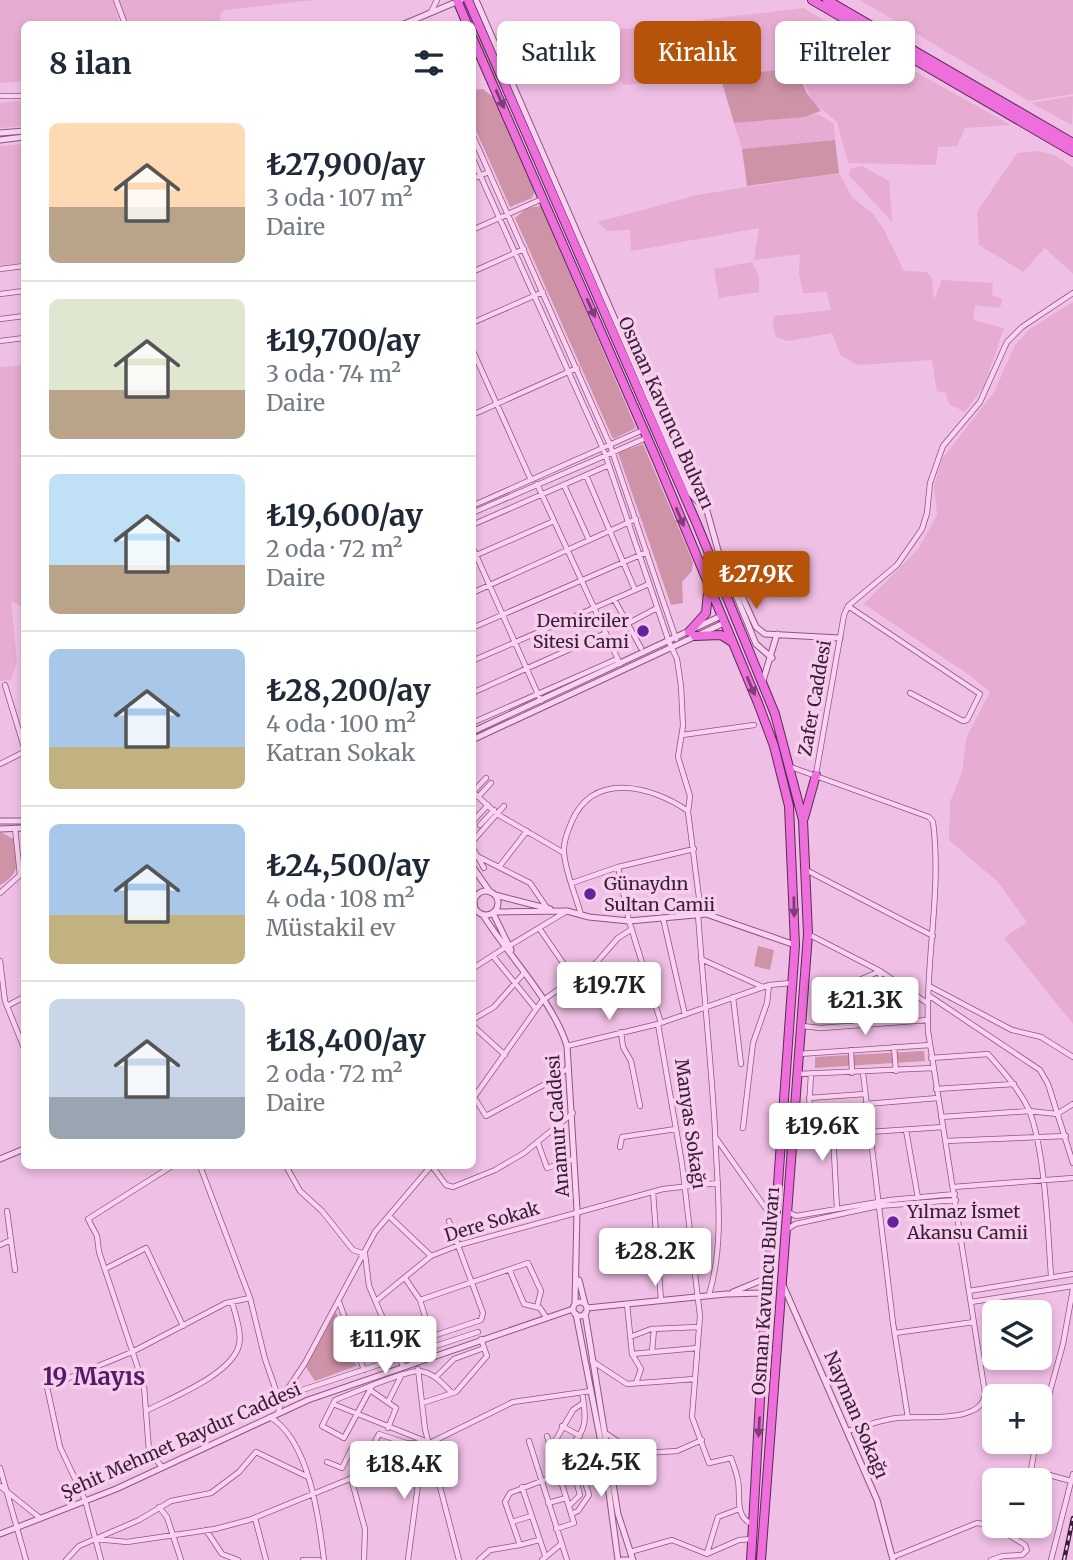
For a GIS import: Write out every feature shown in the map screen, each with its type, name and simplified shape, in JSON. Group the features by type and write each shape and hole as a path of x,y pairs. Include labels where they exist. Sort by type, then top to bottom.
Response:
{"highway":[{"name":"Osman Kavuncu Bulvarı","path":"468,0 483,25 700,521 728,615 732,642 774,746 789,806 795,945 776,1212 767,1279 751,1560"},
{"path":"812,0 1073,152"},
{"path":"827,0 1073,143"},
{"path":"458,1 466,21"},
{"name":"Osman Kavuncu Bulvarı","path":"476,46 645,433 706,582 753,661 791,767 803,820 808,934 797,1074 799,1115 788,1212 761,1560"},
{"path":"692,634 708,610 706,582"},
{"path":"692,634 721,635 732,642"},
{"path":"803,820 816,775"},
{"path":"795,945 799,948 797,992 803,1012"},
{"path":"767,1279 783,1286"},
{"path":"766,1293 783,1286"}],"street":[{"path":"116,0 124,21"},
{"path":"431,13 437,0"},
{"path":"476,0 483,25"},
{"path":"416,21 458,1"},
{"path":"0,96 21,96"},
{"path":"0,133 21,131"},
{"path":"0,140 21,137"},
{"path":"476,143 610,445 676,638"},
{"path":"476,164 609,465 671,644 681,686 682,735 678,757 690,796 688,811 700,914 704,1007 714,1087 720,1239 709,1296"},
{"path":"476,177 489,172"},
{"path":"476,228 543,198"},
{"path":"476,270 524,249"},
{"path":"0,269 21,267"},
{"path":"0,294 21,291"},
{"path":"476,321 543,292"},
{"path":"910,693 963,721 967,720 980,696 979,691 848,606 897,565 922,529 927,513 930,483 943,446 980,402 1007,342 1022,327 1073,293"},
{"path":"608,313 691,494 707,510 717,551 756,644 772,658"},
{"path":"0,319 21,316"},
{"path":"0,341 21,338"},
{"path":"476,358 531,480"},
{"path":"476,413 577,368"},
{"path":"476,504 602,448 645,433"},
{"path":"476,511 612,452 645,433"},
{"path":"476,523 609,465"},
{"path":"586,475 635,590"},
{"path":"537,484 618,662"},
{"path":"564,485 589,540"},
{"path":"707,510 700,521 712,522"},
{"path":"476,591 636,519"},
{"path":"476,556 554,521"},
{"path":"476,626 648,552"},
{"path":"476,558 539,698"},
{"path":"726,570 736,583 757,629 765,634 840,638"},
{"path":"476,659 649,584"},
{"path":"614,599 641,648"},
{"name":"Zafer Caddesi","path":"816,775 848,606"},
{"path":"627,624 657,608"},
{"path":"476,738 728,615"},
{"path":"476,691 606,634"},
{"path":"476,730 618,662 692,634"},
{"path":"762,684 777,635"},
{"path":"753,661 763,664 772,658"},
{"path":"5,685 21,739"},
{"path":"476,722 539,698"},
{"path":"682,735 754,725"},
{"path":"0,764 21,751"},
{"path":"791,767 931,819 934,826 933,936 927,1003 931,1058 984,1384"},
{"path":"476,788 485,778"},
{"path":"491,783 478,797 496,812 564,853"},
{"path":"581,915 564,853 566,835 576,812 589,797 601,791 645,789 688,811"},
{"path":"476,818 488,805"},
{"path":"480,825 505,806"},
{"path":"476,837 496,812"},
{"path":"0,821 21,821"},
{"path":"15,828 21,869"},
{"path":"0,829 21,828"},
{"path":"499,867 527,831"},
{"path":"572,883 618,867 694,849"},
{"path":"477,856 530,883 547,908"},
{"path":"477,856 484,868"},
{"name":"Manyas Sokağı","path":"618,867 629,921 660,1023 685,1187 699,1327 692,1417 709,1463 732,1458 739,1483 739,1509"},
{"path":"805,870 933,936"},
{"path":"476,871 498,904 493,912"},
{"path":"0,893 21,877"},
{"path":"476,897 482,892 492,893 556,911"},
{"path":"476,908 508,947"},
{"path":"476,914 568,911 629,921 700,914 795,945"},
{"path":"476,967 568,911"},
{"path":"493,912 508,947"},
{"path":"663,917 685,1015"},
{"path":"538,928 574,979"},
{"path":"476,1094 542,1001 596,963 614,941 632,929"},
{"path":"808,934 880,971 927,1003"},
{"name":"Anamur Caddesi","path":"508,947 567,1046 576,1158 578,1270"},
{"path":"493,956 536,1009"},
{"path":"701,959 766,986"},
{"path":"0,961 5,1001 21,1041"},
{"path":"879,1023 880,971"},
{"path":"856,1025 857,981 880,971"},
{"path":"476,1020 494,1007 524,973"},
{"path":"567,1046 660,1023 766,986 792,983"},
{"path":"743,1128 753,1043 767,1003 766,986"},
{"path":"929,986 1012,1030 1041,1037 1073,1056"},
{"path":"928,995 1037,1067 1046,1080 1073,1163"},
{"path":"733,998 741,1064"},
{"path":"7,1006 21,999"},
{"path":"802,1026 928,1020"},
{"path":"476,1027 505,1055"},
{"path":"621,1032 623,1047 631,1061 640,1106"},
{"path":"799,1054 930,1045"},
{"path":"894,1048 896,1071"},
{"path":"851,1050 852,1073"},
{"path":"931,1058 988,1054 1014,1084 1029,1111 1042,1180 1051,1276"},
{"path":"476,1102 486,1116 549,1083 570,1066"},
{"path":"797,1074 933,1068"},
{"path":"863,1073 877,1204 908,1418"},
{"path":"799,1115 808,1111 811,1074"},
{"path":"936,1089 1014,1084"},
{"path":"810,1098 865,1094"},
{"path":"866,1104 938,1098"},
{"path":"941,1117 1029,1111 1057,1114 1073,1104"},
{"path":"432,1169 446,1185 452,1187 495,1170 538,1143 573,1112"},
{"path":"799,1115 868,1116"},
{"path":"832,1115 837,1209"},
{"path":"869,1132 943,1127"},
{"path":"620,1147 621,1137 676,1129"},
{"path":"906,1130 918,1200"},
{"path":"946,1141 1066,1136"},
{"path":"715,1137 767,1210 776,1212"},
{"path":"538,1143 547,1168 576,1158"},
{"path":"0,1159 21,1150"},
{"path":"162,1467 149,1451 148,1410 144,1386 95,1231 88,1219 167,1169"},
{"path":"201,1169 250,1298 265,1359 280,1403"},
{"path":"288,1169 300,1191 322,1211 353,1250 365,1254"},
{"path":"278,1413 283,1396 365,1254 372,1237 428,1169"},
{"path":"953,1187 1073,1178"},
{"name":"Dere Sokak","path":"377,1300 431,1256 459,1245 577,1210 653,1192 718,1183"},
{"path":"653,1192 661,1300"},
{"path":"788,1212 796,1216 877,1204 955,1197"},
{"path":"788,1229 798,1223 877,1204"},
{"path":"7,1211 15,1270"},
{"path":"388,1216 431,1256"},
{"path":"360,1360 481,1320 483,1313 449,1221"},
{"path":"0,1245 11,1240"},
{"path":"106,1269 146,1248 183,1326"},
{"path":"365,1254 369,1286 403,1366"},
{"path":"420,1300 528,1263 541,1291 537,1307"},
{"path":"578,1270 575,1309 607,1457 618,1514 632,1560 619,1559 607,1457 607,1434 592,1362 586,1308 578,1270"},
{"path":"510,1271 524,1304 537,1307 546,1317"},
{"path":"969,1291 1073,1274"},
{"path":"405,1278 420,1300 434,1346"},
{"path":"726,1294 767,1279"},
{"name":"Nayman Sokağı","path":"783,1286 877,1500 893,1558"},
{"path":"971,1302 1073,1287 1063,1344 1051,1384"},
{"path":"575,1309 726,1294 766,1293"},
{"path":"101,1560 85,1500 62,1454 47,1387 132,1352 232,1302 250,1298"},
{"path":"338,1301 364,1370"},
{"path":"148,1410 201,1382 234,1357 240,1339 232,1302"},
{"path":"575,1309 580,1302 586,1308"},
{"path":"627,1304 632,1354 640,1367 636,1384"},
{"name":"Şehit Mehmet Baydur Caddesi","path":"0,1534 162,1467 278,1413 403,1366 575,1309"},
{"path":"895,1333 974,1322"},
{"path":"630,1337 654,1329 699,1327"},
{"path":"652,1352 654,1329"},
{"path":"283,1396 478,1332"},
{"path":"422,1403 452,1393 487,1356 481,1339"},
{"path":"436,1377 454,1359 484,1348"},
{"path":"632,1354 697,1348"},
{"path":"418,1361 429,1443 459,1560"},
{"path":"592,1362 627,1384 695,1379"},
{"path":"371,1388 344,1438 322,1426 335,1400 418,1370 436,1377 452,1393"},
{"path":"388,1402 402,1376"},
{"path":"371,1388 396,1408 388,1428"},
{"path":"96,1539 127,1542 206,1530 255,1518 312,1496 513,1402 592,1391"},
{"path":"552,1450 567,1448 580,1436 587,1424 582,1392"},
{"path":"552,1450 562,1426 575,1408 583,1403"},
{"path":"333,1404 429,1443"},
{"path":"848,1432 894,1418 917,1420 975,1411 982,1404"},
{"path":"269,1417 292,1436 312,1496 324,1560"},
{"path":"562,1426 580,1436"},
{"path":"327,1462 342,1468 352,1448 368,1455 379,1434 406,1443 429,1443"},
{"path":"607,1434 634,1452"},
{"path":"547,1436 574,1523 556,1528"},
{"path":"520,1545 506,1498 522,1487 607,1457 634,1452 677,1451 702,1440"},
{"path":"529,1441 567,1560"},
{"path":"408,1560 423,1446"},
{"path":"567,1448 580,1495 569,1506"},
{"path":"66,1560 79,1546 178,1498 211,1493 239,1472 256,1452 306,1476"},
{"path":"1034,1454 1032,1471 1072,1481"},
{"path":"571,1514 578,1511 589,1495 580,1466"},
{"path":"0,1468 2,1486 26,1560"},
{"path":"1051,1560 1073,1474"},
{"path":"561,1481 575,1477"},
{"path":"351,1478 365,1529 364,1560"},
{"path":"2,1486 40,1518"},
{"path":"522,1487 544,1558 561,1545"},
{"path":"548,1503 566,1498"},
{"path":"159,1507 166,1514 181,1560"},
{"path":"707,1554 718,1517 739,1509 745,1520 754,1524"},
{"path":"512,1522 531,1516"},
{"path":"255,1518 266,1560"},
{"path":"893,1558 977,1523 982,1524"},
{"path":"206,1530 222,1554 238,1560"},
{"path":"991,1560 1022,1555 1027,1550 1025,1545 1014,1538"},
{"path":"630,1552 671,1540 707,1554 739,1540 753,1539"},
{"path":"479,1560 490,1550 540,1540"},
{"path":"303,1560 319,1560"}],"shaded area":[{"path":"0,0 113,0 119,21 21,21 21,81 0,83"},
{"path":"119,0 313,0 224,10 221,21 126,21"},
{"path":"460,0 464,0 473,21 469,21"},
{"path":"860,0 1073,0 1073,94 1029,101 915,33 915,21 895,21"},
{"path":"804,8 825,21 775,21 775,70 761,72 761,21 692,21"},
{"path":"476,28 497,77 497,79 476,37"},
{"path":"634,28 635,84 625,85 620,81 620,29"},
{"path":"775,70 775,84 803,84 821,111 804,117 734,123 722,84 761,84 761,72"},
{"path":"915,71 1011,125 965,128 957,146 938,147 936,165 848,163 837,122 813,102 805,84 915,84"},
{"path":"483,89 493,97 535,191 532,198 510,207 476,131 476,90"},
{"path":"1073,96 1072,125 1031,103"},
{"path":"21,100 21,126 0,128 0,103"},
{"path":"818,114 834,124 835,140 742,149 734,123"},
{"path":"835,140 839,173 747,186 742,149"},
{"path":"21,144 21,263 0,265 0,146"},
{"path":"1039,151 1054,155 1073,167 1073,274 1045,248 1023,272 979,245 977,212 1017,153"},
{"path":"862,166 889,181 892,222 849,175 850,169"},
{"path":"839,173 852,197 873,214 883,228 904,271 926,272 932,277 934,300 942,280 993,283 992,295 1002,299 1000,308 975,305 973,320 1004,328 984,386 965,412 949,404 946,393 937,391 932,360 859,365 841,356 832,333 788,341 776,337 774,316 831,310 827,292 803,293 799,273 800,254 754,260 759,228 631,251 630,230 607,231 598,222 697,195"},
{"path":"541,206 636,428 613,439 515,218 527,208"},
{"path":"752,262 759,276 759,292 719,298 714,269"},
{"path":"1073,302 1073,1024 1004,938 1027,922 997,881 949,840 950,802 962,772 967,736 990,692 864,604 918,549 937,515 934,486 942,459 994,392 1015,345 1030,329"},
{"path":"21,365 21,606 11,601 17,661 11,680 0,681 0,367"},
{"path":"643,444 693,562 692,571 682,582 683,603 671,605 618,453"},
{"path":"0,832 14,839 17,860 15,872 0,885"},
{"path":"758,946 774,950 770,970 754,966"},
{"path":"924,1051 925,1061 815,1068 815,1057"},
{"path":"336,1312 356,1366 315,1381 306,1367"}],"railway":[{"path":"1064,1560 1073,1518"}],"place":[{"name":"Demirciler Sitesi Cami","path":"643,631"},
{"name":"Günaydın Sultan Camii","path":"590,894"},
{"name":"Yılmaz İsmet Akansu Camii","path":"893,1222"}],"district":[{"name":"19 Mayıs","path":"94,1377"}]}
